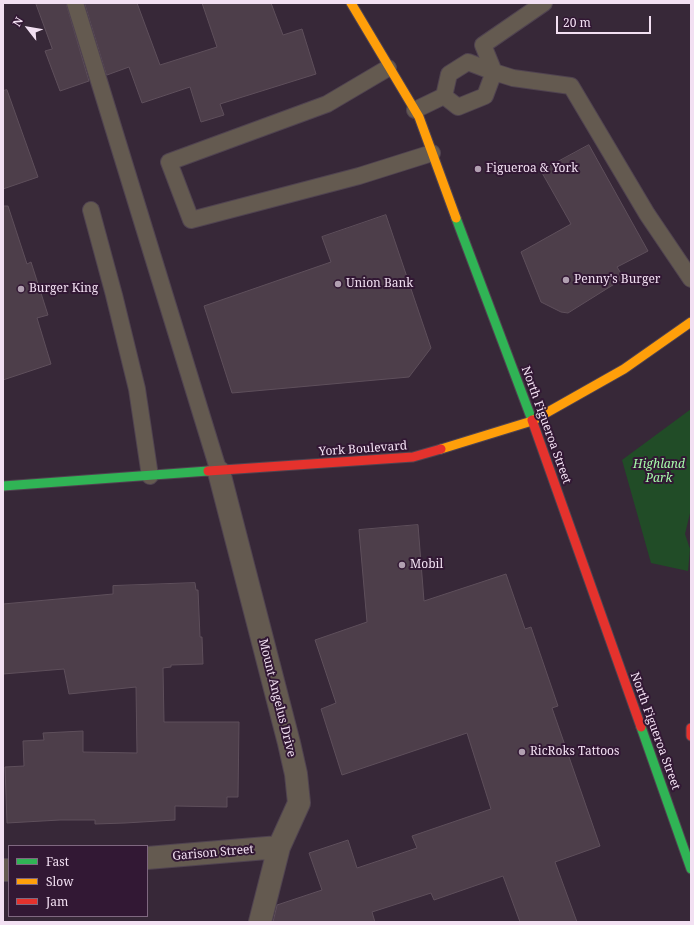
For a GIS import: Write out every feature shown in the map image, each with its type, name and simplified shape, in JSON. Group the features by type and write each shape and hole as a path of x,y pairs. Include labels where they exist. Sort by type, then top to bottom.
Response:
{"main road":[{"name":"North Figueroa Street","path":"351,3 414,110 432,153 532,421 691,868"},
{"name":"York Boulevard","path":"3,486 219,472 413,457 532,421 624,369 691,322"},
{"path":"691,728 691,736"}],"street":[{"name":"Mount Angelus Drive","path":"219,472 296,774 299,803 279,847 260,922"},
{"name":"Garison Street","path":"148,858 279,847"}],"lane":[{"path":"75,3 219,472"},
{"path":"444,96 458,107 485,96 494,72 483,45 544,3"},
{"path":"444,96 449,74 468,62 513,78 571,86 648,214 691,279"},
{"path":"388,68 327,104 169,162 191,220 359,176 432,153"},
{"path":"414,110 444,96"},
{"path":"91,210 137,389 150,476"}],"green space":[{"name":"Highland Park","path":"691,409 691,509 685,534 690,549 688,571 651,563 622,460"}],"building":[{"path":"36,3 66,3 89,81 60,91 45,51 52,49"},
{"path":"85,3 137,3 160,65 217,47 202,3 271,3 283,35 302,29 316,74 220,104 224,115 201,122 190,87 142,103 129,67 107,75"},
{"path":"7,90 38,177 3,189 3,91"},
{"path":"589,145 648,251 617,267 624,278 568,313 561,312 541,302 521,252 571,224 541,171"},
{"name":"Burger King","path":"3,206 8,206 27,264 31,262 48,315 37,318 51,364 3,380"},
{"name":"Union Bank","path":"386,215 431,348 409,377 232,393 204,306 331,262 322,237"},
{"path":"418,525 424,601 506,574 525,629 531,627 558,706 552,708 600,846 555,862 577,922 520,922 503,876 434,900 431,893 372,912 375,922 273,922 277,905 322,890 309,853 348,840 357,868 417,848 412,836 491,809 467,733 342,775 321,709 336,703 315,640 367,622 359,530"},
{"path":"195,583 196,590 198,590 203,664 171,665 171,667 163,668 164,722 239,722 238,797 227,797 227,807 175,806 175,820 95,824 95,820 7,823 5,767 24,766 23,741 44,740 43,733 83,731 83,752 137,753 136,687 69,694 64,669 3,674 3,604 113,594 113,586"}],"traffic: fast":[{"path":"456,218 532,420"},
{"path":"3,486 208,471"},
{"path":"641,727 691,869"}],"traffic: slow":[{"path":"351,3 419,117 456,218"},
{"path":"441,449 532,421 624,369 691,322"}],"traffic: jam":[{"path":"532,420 641,727"},
{"path":"208,471 413,457 441,449"},
{"path":"691,728 691,736"}],"place":[{"name":"Figueroa & York","path":"478,169"},
{"name":"Penny's Burger","path":"566,280"},
{"name":"Union Bank","path":"338,284"},
{"name":"Burger King","path":"21,289"},
{"name":"Mobil","path":"402,565"},
{"name":"RicRoks Tattoos","path":"522,752"}]}
